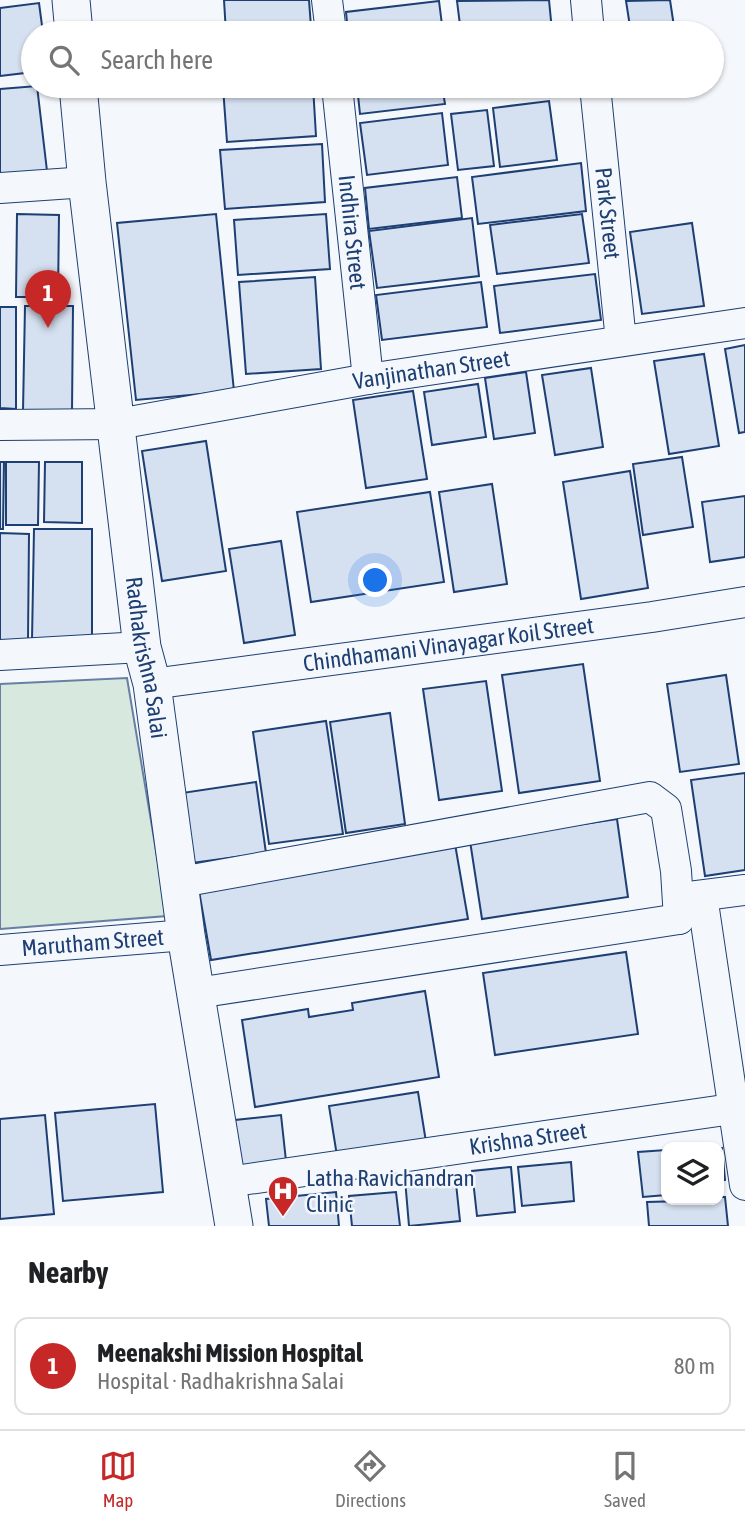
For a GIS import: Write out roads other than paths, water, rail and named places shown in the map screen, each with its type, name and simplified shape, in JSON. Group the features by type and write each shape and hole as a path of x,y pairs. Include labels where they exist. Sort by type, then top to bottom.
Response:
{"street":[{"path":"71,0 73,21"},
{"path":"327,0 330,21"},
{"path":"586,0 588,21"},
{"name":"Radhakrishna Salai","path":"79,98 142,647 152,684 181,882 186,935 234,1226"},
{"name":"Indhira Street","path":"338,98 368,379"},
{"name":"Park Street","path":"596,98 621,341"},
{"path":"0,188 87,182"},
{"name":"Vanjinathan Street","path":"0,425 118,424 368,379 745,323"},
{"name":"Chindhamani Vinayagar Koil Street","path":"152,684 639,619 745,602"},
{"path":"0,655 142,647"},
{"path":"181,882 650,797 666,808 676,871 679,919"},
{"path":"679,919 689,897 745,890"},
{"path":"702,896 739,1108 745,1185"},
{"path":"197,993 679,919"},
{"name":"Marutham Street","path":"0,950 186,935"},
{"name":"Krishna Street","path":"228,1182 739,1108"},
{"path":"222,1226 234,1226"}],"place":[{"name":"Meenakshi Mission Hospital","path":"48,328"},
{"name":"Latha Ravichandran Clinic","path":"283,1218"}]}
